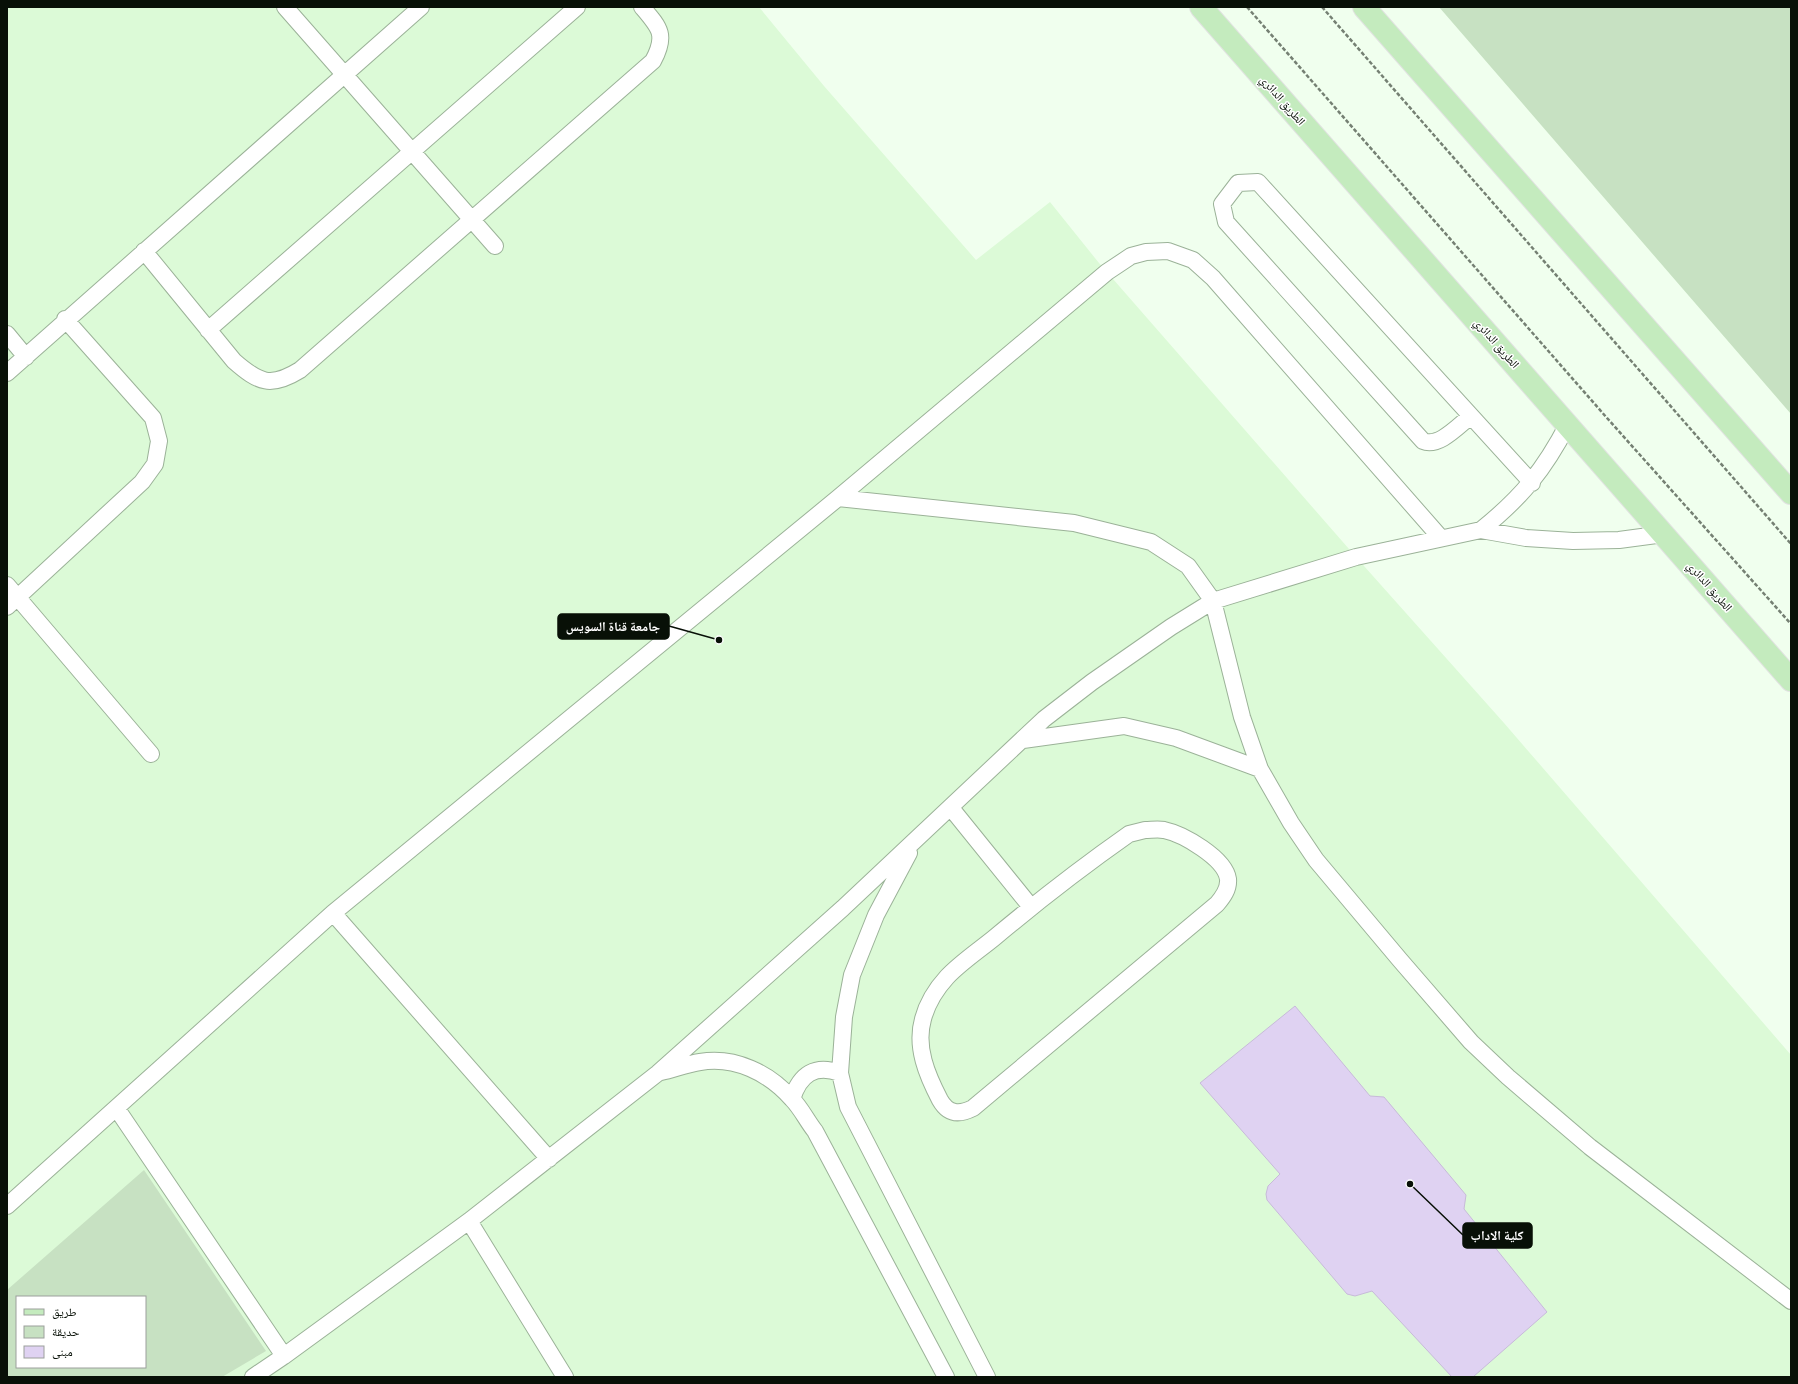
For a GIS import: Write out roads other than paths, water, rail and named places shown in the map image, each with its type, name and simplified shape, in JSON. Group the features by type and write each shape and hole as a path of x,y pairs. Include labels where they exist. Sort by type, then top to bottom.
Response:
{"main road":[{"name":"الطريق الدائري","path":"1201,7 1791,680"},
{"path":"1364,7 1791,493"}],"lane":[{"path":"284,7 495,246"},
{"path":"7,373 421,7"},
{"path":"208,330 577,7"},
{"path":"144,251 234,361 249,374 266,381 284,379 300,370 653,61 661,47 660,31 642,7"},
{"path":"1472,416 1437,442 1429,444 1423,441 1226,222 1222,204 1238,183 1258,182 1472,416 1532,483"},
{"path":"7,1206 117,1109 333,913 838,498 1107,272 1139,254 1146,252 1168,251 1193,260 1213,278 1440,537"},
{"path":"12,602 142,482 155,464 159,441 153,418 66,320"},
{"path":"7,334 26,357"},
{"path":"1481,530 1508,508 1532,483 1552,455 1568,424"},
{"path":"838,498 1074,523 1151,542 1188,566 1213,601 1242,717 1260,769 1291,823 1316,860 1471,1042 1526,1094 1590,1147 1791,1301"},
{"path":"253,1377 469,1221 658,1073 843,908 1044,719 1092,682 1171,627 1213,601 1356,557 1440,537 1481,530 1526,538 1573,541 1619,540 1664,534"},
{"path":"7,585 12,602 151,754"},
{"path":"1023,740 1124,726 1176,738 1260,769"},
{"path":"951,808 1031,907"},
{"path":"1145,830 1162,830 1179,835 1214,857 1224,866 1228,879 1225,893 1217,904 973,1108 964,1113 954,1113 946,1108 925,1068 920,1044 923,1019 932,996 947,977 1031,907 1129,834 1145,830"},
{"path":"915,841 876,915 852,975 844,1017 840,1073 848,1107 987,1377"},
{"path":"333,913 549,1159"},
{"path":"658,1073 700,1062 744,1064 771,1079 792,1099 815,1132 946,1377"},
{"path":"792,1099 795,1089 801,1080 809,1073 819,1070 830,1070 840,1073"},
{"path":"117,1109 284,1356"},
{"path":"469,1221 565,1377"}],"place":[{"name":"جامعة قناة السويس","path":"719,640"},
{"name":"كلية الاداب","path":"1410,1184"}]}
